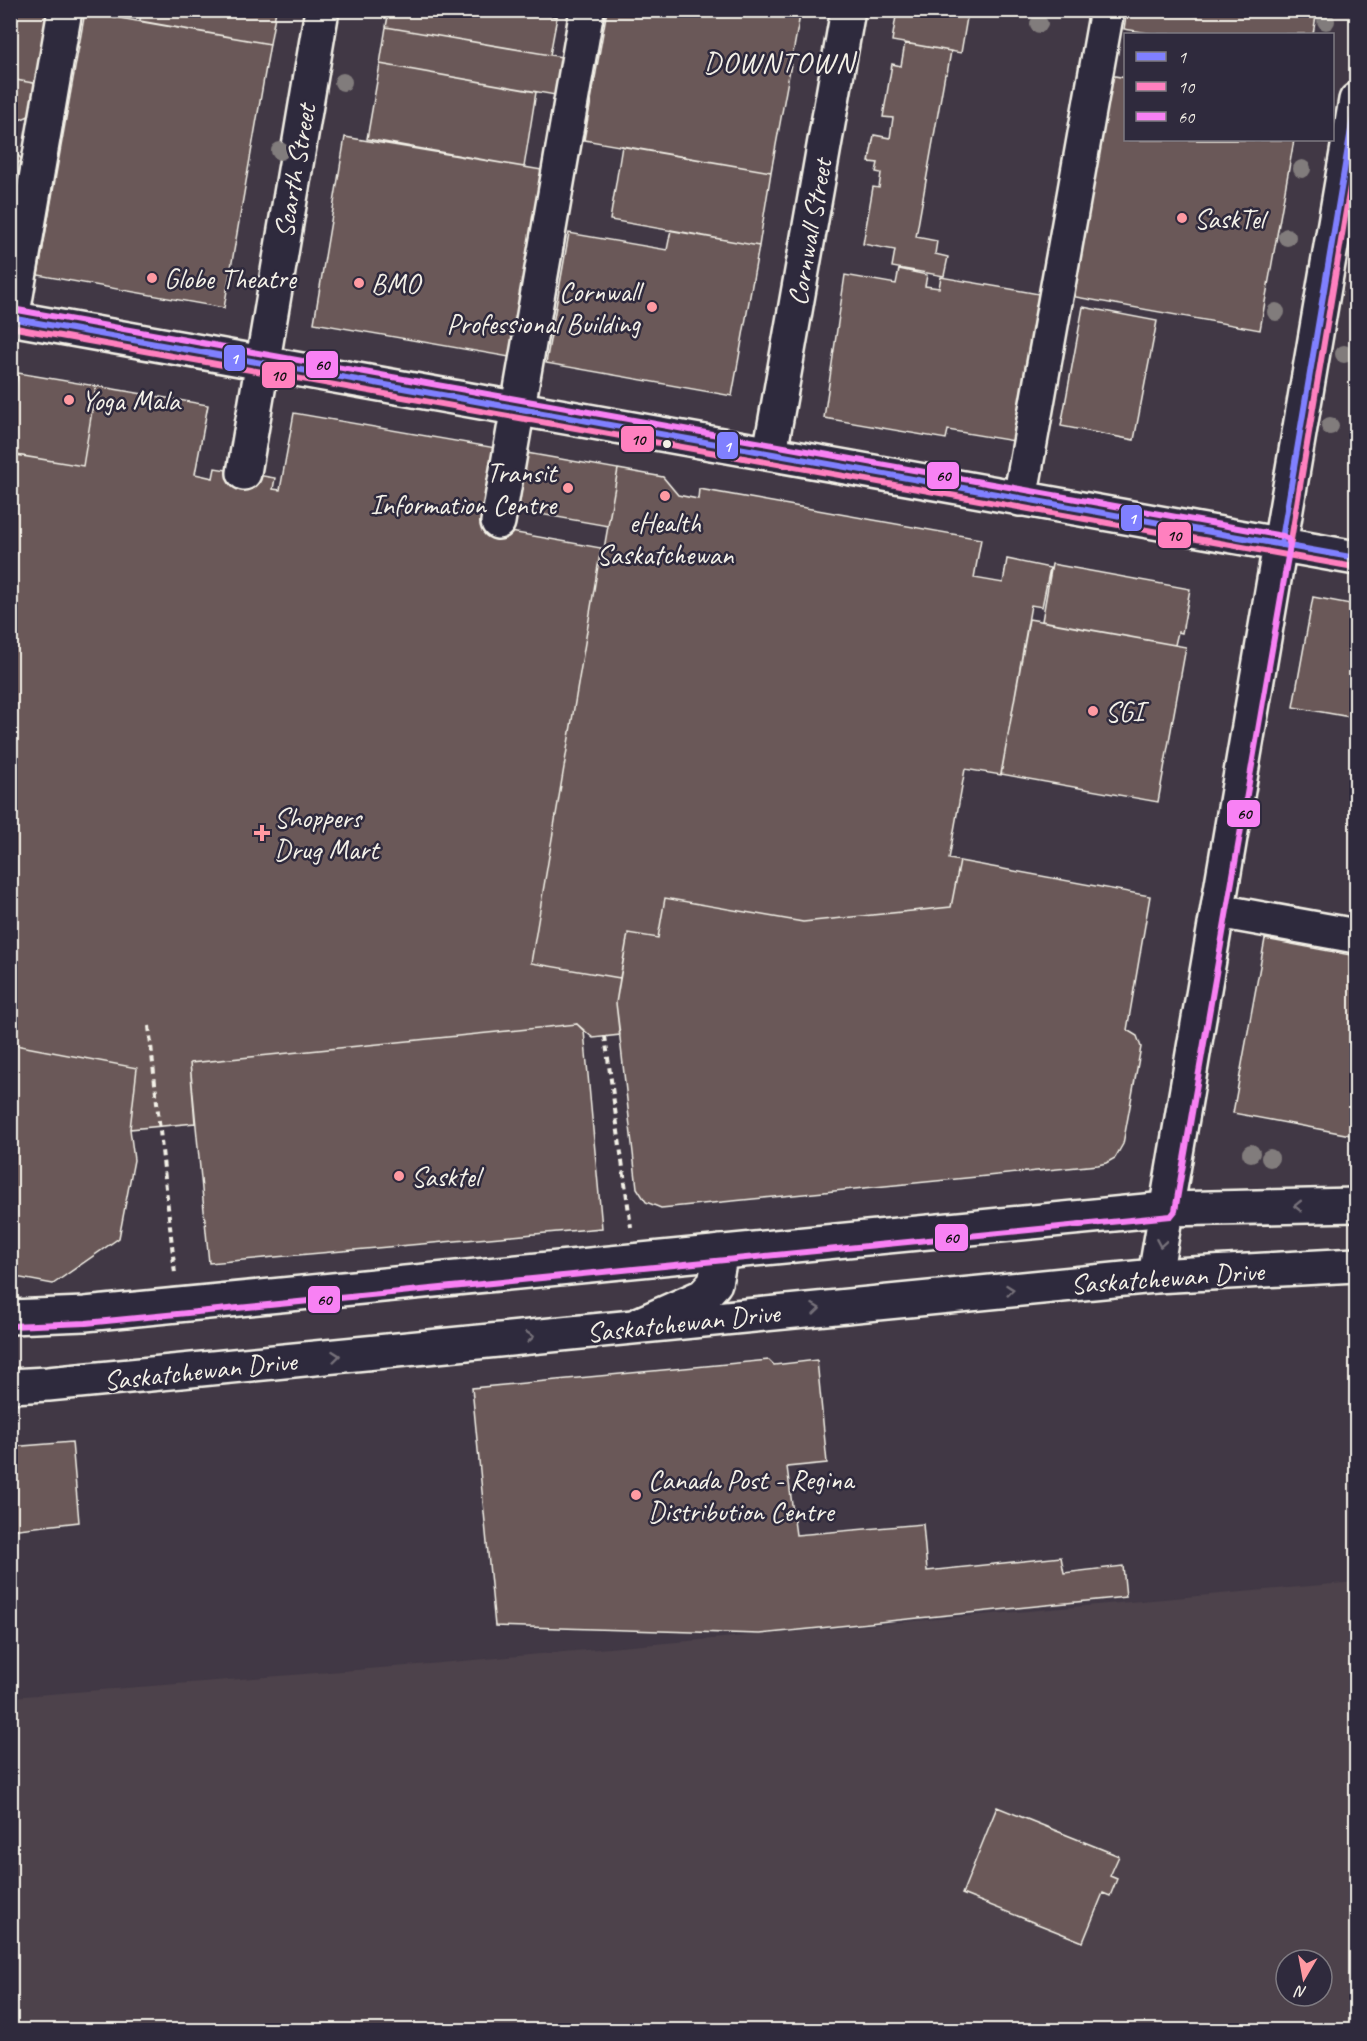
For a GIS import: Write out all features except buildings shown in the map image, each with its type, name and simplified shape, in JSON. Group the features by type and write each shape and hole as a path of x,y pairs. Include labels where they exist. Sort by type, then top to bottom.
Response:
{"street":[{"path":"65,10 11,318 1356,558"},
{"name":"Scarth Street","path":"244,473 322,10"},
{"path":"498,522 587,10"},
{"name":"Cornwall Street","path":"770,453 848,10"},
{"path":"1020,499 1107,10"},
{"path":"1155,1276 1356,100"},
{"path":"1218,911 1356,936"},
{"path":"10,1317 85,1314 1166,1209 1356,1205"},
{"path":"633,1327 704,1296 715,1283 721,1252"},
{"name":"Saskatchewan Drive","path":"10,1386 1155,1276 1356,1264"}],"path":[{"path":"149,1026 178,1304"},
{"path":"605,1036 636,1260"}],"shaded area":[{"path":"1356,1582 1356,2030 11,2030 11,1697 406,1666"}],"transit line":[{"name":"1","path":"1281,545 1356,100"},
{"name":"10","path":"1290,546 1356,151"},
{"name":"60","path":"10,1326 86,1323 1171,1216 1175,1211 1290,545 1288,539 1283,536 12,309"},
{"name":"1","path":"10,318 1356,558"},
{"name":"10","path":"10,327 1354,567"}],"place":[{"name":"SaskTel","path":"1182,218"},
{"name":"Globe Theatre","path":"152,278"},
{"name":"BMO","path":"359,283"},
{"name":"Cornwall Professional Building","path":"652,307"},
{"name":"Yoga Mala","path":"69,400"},
{"name":"Transit Information Centre","path":"568,488"},
{"name":"eHealth Saskatchewan","path":"665,496"},
{"name":"SGI","path":"1093,711"},
{"name":"Shoppers Drug Mart","path":"262,833"},
{"name":"Sasktel","path":"399,1176"},
{"name":"Canada Post - Regina Distribution Centre","path":"636,1495"}],"district":[{"name":"DOWNTOWN","path":"779,62"}]}
